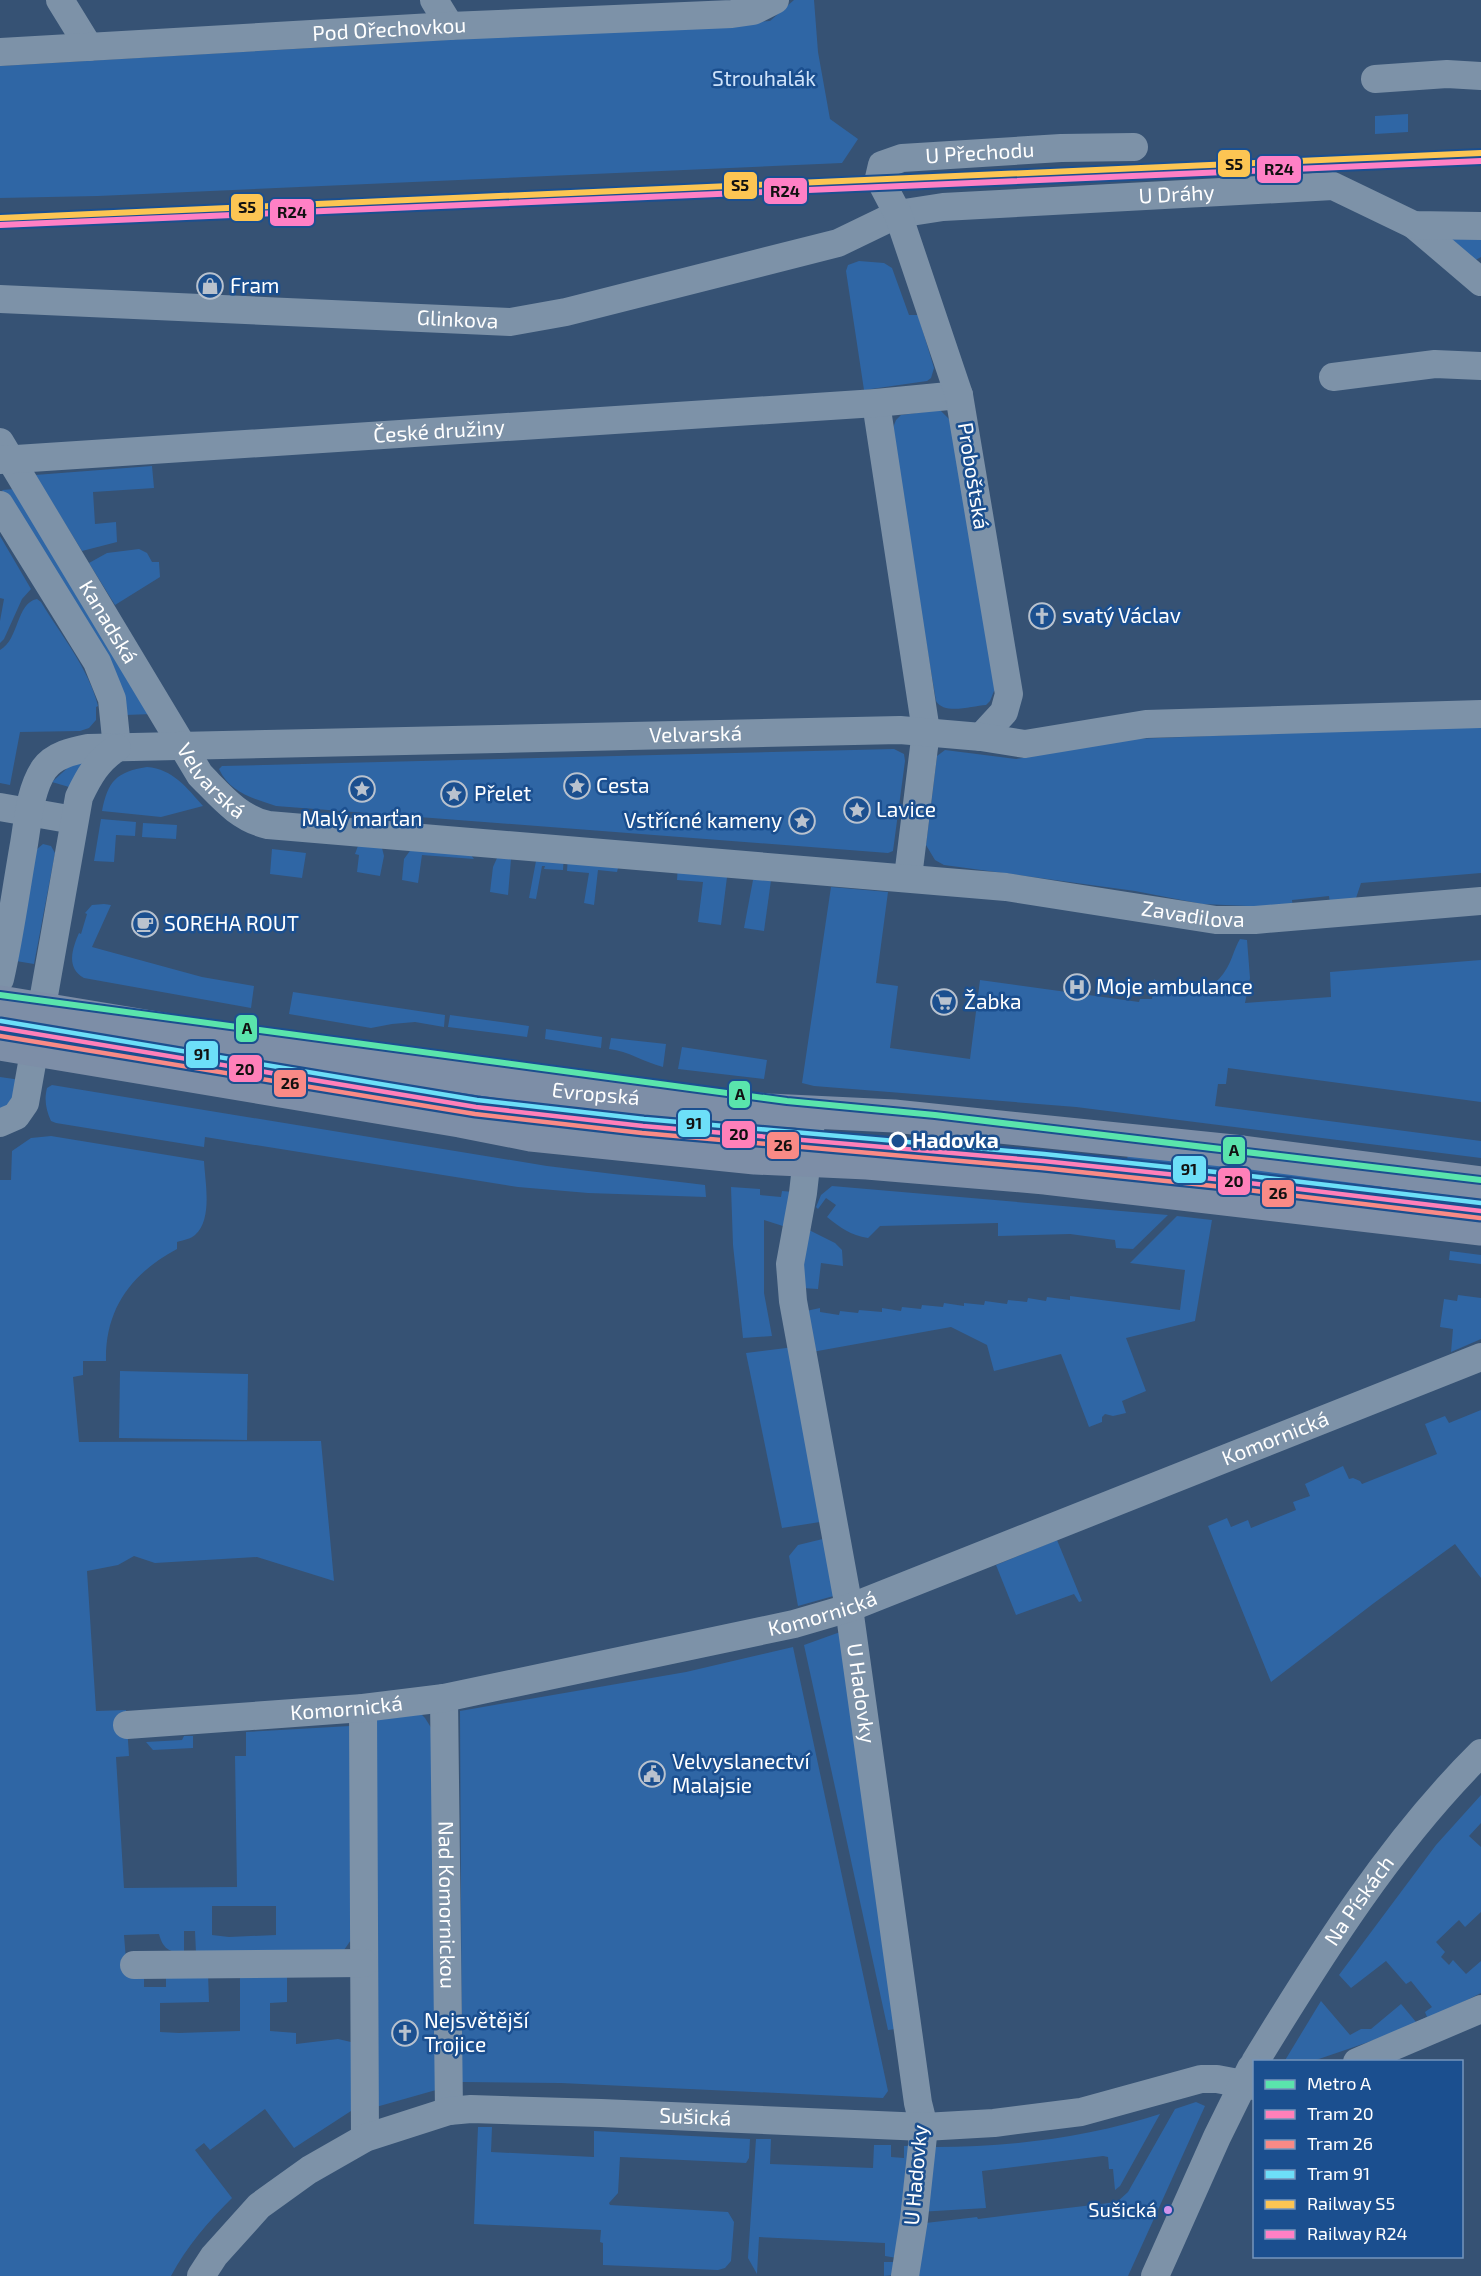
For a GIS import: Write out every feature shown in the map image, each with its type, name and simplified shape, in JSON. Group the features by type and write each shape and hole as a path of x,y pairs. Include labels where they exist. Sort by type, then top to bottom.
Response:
{"main road":[{"name":"Evropská","path":"0,1002 376,1064 546,1088 769,1110 871,1114 1243,1152 1481,1183"},
{"path":"0,1044 460,1121 531,1135 754,1158 867,1163 1057,1179 1481,1229"}],"street":[{"path":"60,0 89,47"},
{"path":"434,0 450,26"},
{"name":"Pod Ořechovkou","path":"0,52 450,26 732,14 753,11 775,0"},
{"path":"1375,79 1447,74 1481,76"},
{"name":"U Přechodu","path":"898,214 879,178 882,165 902,158 1062,148 1134,147"},
{"name":"U Dráhy","path":"898,214 943,207 1333,186 1414,225 1481,226"},
{"name":"Glinkova","path":"0,299 510,322 566,312 838,243 898,214"},
{"name":"Proboštská","path":"898,214 959,394 1009,694 1004,712 981,737"},
{"path":"1414,225 1481,282"},
{"path":"1333,377 1435,364 1481,366"},
{"name":"České družiny","path":"4,454 876,403 959,394"},
{"path":"876,403 926,731 908,877"},
{"name":"Kanadská","path":"4,454 183,747"},
{"name":"Kanadská","path":"0,505 97,662 112,699 117,748"},
{"path":"926,731 1024,744 1146,724 1481,714"},
{"name":"Velvarská","path":"183,747 926,731"},
{"path":"0,979 29,812 37,784 45,768 54,759 71,751 88,748 183,747"},
{"name":"Velvarská","path":"183,747 200,775 231,806 243,816 268,825 908,877"},
{"path":"0,1123 16,1116 25,1103 80,796 88,777 100,761 117,748"},
{"path":"0,807 74,820"},
{"name":"Zavadilova","path":"908,877 1006,887 1216,920 1255,920 1481,901"},
{"name":"U Hadovky","path":"812,1113 807,1160 790,1264 799,1341 849,1608 918,2103 924,2127 905,2276"},
{"name":"Komornická","path":"127,1725 363,1708 444,1698 794,1624 849,1608 1481,1358"},
{"name":"Nad Komornickou","path":"444,1698 449,2111"},
{"path":"363,1708 365,2138"},
{"name":"Na Pískách","path":"1259,2060 1297,1994 1379,1874 1427,1813 1481,1753"},
{"path":"134,1965 364,1963"},
{"path":"1359,2060 1481,2009"},
{"name":"Sušická","path":"201,2276 214,2256 259,2206 309,2170 365,2138 449,2111 471,2109 924,2127 994,2123 1081,2112 1201,2079 1217,2079 1252,2073"},
{"name":"Na Pískách","path":"1155,2276 1252,2073"}],"green space":[{"name":"Strouhalák","path":"794,0 814,0 818,52 830,119 858,139 842,163 98,196 0,198 0,66 770,21"},
{"path":"1408,114 1408,132 1375,134 1375,116"},
{"path":"1481,233 1481,257 1472,262 1439,236"},
{"path":"859,261 884,263 892,268 909,315 918,315 934,368 931,378 927,381 864,390 846,271 848,265"},
{"path":"940,410 950,420 1000,690 994,691 986,705 959,709 945,708 936,701 891,433 896,420 901,415"},
{"path":"152,466 154,488 93,492 95,524 116,522 117,542 82,551 35,475"},
{"path":"15,489 152,714 125,715 112,671 2,490"},
{"path":"0,536 31,589 22,599 0,643 0,621 4,599 0,598"},
{"path":"139,549 147,553 152,562 159,562 160,577 115,605 89,563 107,553"},
{"path":"37,599 88,679 98,706 96,707 96,720 89,728 80,731 20,732 10,785 0,783 0,650 11,638 25,607"},
{"path":"1481,725 1481,873 1361,883 1355,901 1330,904 1329,896 1292,900 1293,908 1202,904 1135,891 944,865 935,860 926,845 937,756 945,750 1016,759 1134,739"},
{"path":"894,749 904,754 905,761 893,851 888,853 276,806 243,794 229,784 219,769 222,766"},
{"path":"87,757 69,787 52,782 73,763"},
{"path":"147,767 172,775 203,806 161,817 102,811 107,792 115,780 128,772"},
{"path":"101,819 136,822 135,836 116,835 114,862 94,861"},
{"path":"143,823 177,825 176,839 142,837"},
{"path":"359,843 382,848 384,856 380,876 357,872 359,855 355,854"},
{"path":"43,844 51,846 55,853 34,964 16,961 36,850"},
{"path":"412,848 470,854 474,859 422,855 418,883 402,880 404,859"},
{"path":"272,849 306,853 302,878 270,874"},
{"path":"564,855 563,870 544,869 545,866 542,866 536,899 529,898 536,861"},
{"path":"568,856 618,868 617,872 598,870 594,905 584,903 589,873 567,871"},
{"path":"497,858 511,859 508,895 490,892 493,867"},
{"path":"678,864 727,877 721,925 698,922 703,882 677,880"},
{"path":"772,873 764,931 744,928 753,880"},
{"path":"831,887 888,892 876,983 898,986 890,1048 970,1059 980,980 1139,1002 1140,999 1152,999 1154,979 1174,990 1184,992 1203,990 1212,985 1227,968 1240,939 1247,940 1250,978 1245,1003 1331,997 1330,972 1481,960 1481,1102 1228,1068 1226,1084 1218,1084 1215,1106 1481,1141 1481,1158 1076,1107 814,1086 802,1083"},
{"path":"92,905 111,905 92,947 202,977 254,986 251,1008 84,978 78,974 72,958 74,945 79,933 81,934 87,914 85,913"},
{"path":"293,992 445,1015 444,1027 415,1022 371,1028 289,1014"},
{"path":"450,1015 529,1026 527,1037 448,1027"},
{"path":"80,1027 520,1095 517,1122 76,1047"},
{"path":"546,1029 602,1037 601,1048 545,1039"},
{"path":"611,1038 666,1044 663,1067 609,1049"},
{"path":"682,1047 767,1060 764,1079 678,1069"},
{"path":"0,1077 21,1080 19,1103 0,1111"},
{"path":"52,1085 547,1166 705,1185 706,1197 588,1193 518,1187 205,1137 204,1147 56,1123 51,1121 46,1105 47,1088"},
{"path":"51,1136 204,1161 207,1200 201,1228 193,1236 177,1242 177,1249 147,1269 134,1281 124,1294 110,1325 106,1361 83,1361 83,1375 73,1377 79,1442 321,1441 334,1581 257,1557 155,1563 134,1556 118,1565 87,1571 96,1711 126,1710 129,1756 116,1757 124,1888 237,1887 235,1756 246,1756 246,1732 350,1726 351,1940 344,1950 196,1953 195,1931 184,1931 184,1953 167,1949 159,1934 124,1935 127,1972 144,1973 144,1987 166,1987 166,1973 208,1973 209,2002 160,2003 160,2032 240,2031 240,1973 287,1973 287,2002 270,2003 270,2031 296,2033 296,2044 338,2039 351,2042 351,2111 294,2148 265,2109 210,2150 204,2143 195,2150 232,2198 198,2235 171,2276 0,2276 0,1180 11,1180 12,1151 31,1138","holes":["212,1906 276,1906 276,1935 229,1937 212,1935"]},
{"path":"1128,1150 1481,1196 1481,1217 1126,1176"},
{"path":"832,1186 1168,1215 1133,1249 1116,1248 1115,1240 1070,1234 998,1236 998,1223 880,1226 868,1238 846,1230 827,1217 836,1205 826,1198 818,1209 816,1207 821,1195"},
{"path":"731,1187 760,1189 760,1195 781,1197 782,1191 794,1192 786,1227 764,1220 764,1293 772,1336 743,1338 733,1245"},
{"path":"1177,1216 1212,1220 1195,1321 1126,1338 1146,1391 1122,1401 1126,1413 1113,1416 1105,1414 1102,1422 1089,1427 1061,1354 994,1371 987,1345 951,1327 812,1352 806,1311 820,1308 820,1312 839,1315 840,1311 882,1312 882,1308 901,1311 902,1307 921,1309 922,1305 943,1307 944,1303 964,1306 964,1303 984,1305 985,1301 1007,1304 1008,1300 1027,1302 1028,1298 1046,1301 1047,1297 1070,1300 1070,1296 1180,1310 1185,1270 1130,1263"},
{"path":"807,1229 835,1243 842,1250 843,1266 821,1263 818,1289 802,1288"},
{"path":"1450,1251 1481,1255 1481,1264 1449,1260"},
{"path":"1458,1295 1481,1298 1481,1339 1451,1352 1453,1329 1440,1327 1444,1299 1457,1301"},
{"path":"794,1347 820,1522 782,1528 746,1353"},
{"path":"120,1371 248,1374 247,1440 119,1438"},
{"path":"1481,1410 1481,1578 1455,1544 1271,1682 1208,1526 1227,1518 1231,1527 1248,1520 1251,1528 1296,1510 1293,1502 1310,1496 1305,1484 1343,1466 1349,1479 1353,1478 1362,1484 1437,1454 1425,1424 1445,1416 1449,1423"},
{"path":"827,1538 837,1595 798,1606 789,1556 798,1545"},
{"path":"1057,1540 1082,1601 1079,1602 1074,1594 1016,1615 996,1565"},
{"path":"843,1631 905,2028 888,2030 804,1645"},
{"path":"793,1647 888,2091 883,2098 561,2083 462,2082 460,1711 686,1672"},
{"path":"417,1710 435,1734 436,2090 376,2107 374,1725 378,1716"},
{"path":"184,1736 193,1736 193,1748 153,1750 146,1742 182,1740"},
{"path":"1481,1795 1481,1823 1469,1836 1481,1847 1481,1912 1465,1927 1459,1920 1436,1942 1445,1952 1441,1957 1449,1965 1453,1960 1466,1974 1481,1961 1481,1993 1389,2035 1316,2060 1285,2060 1321,2001 1350,2035 1361,2029 1371,2029 1401,2004 1416,2022 1427,2017 1425,2012 1432,2007 1411,1981 1406,1984 1386,1961 1351,1988 1339,1975 1436,1845"},
{"path":"1196,2102 1205,2106 1128,2276 907,2276 917,2224 1117,2202 1128,2192 1175,2109"},
{"path":"1160,2114 1120,2186 1115,2190 1113,2169 1109,2169 1108,2157 1103,2156 982,2171 986,2208 918,2212 926,2147 984,2146 1044,2140 1103,2129"},
{"path":"478,2127 492,2127 491,2152 594,2157 594,2131 750,2139 749,2158 746,2163 620,2157 618,2193 609,2203 610,2205 728,2212 734,2222 731,2261 725,2268 718,2270 603,2265 601,2230 474,2224"},
{"path":"756,2139 771,2139 770,2164 873,2168 874,2145 891,2145 891,2157 904,2158 904,2146 915,2146 907,2222 898,2269 893,2275 884,2276 884,2262 897,2262 897,2258 885,2256 885,2243 759,2237 757,2274 748,2258"}],"metro line":[{"name":"A","path":"0,995 787,1101 935,1115 1481,1180"}],"tram line":[{"name":"91","path":"1,1021 477,1100 644,1119 1044,1154 1481,1203"},
{"name":"20","path":"0,1028 476,1107 643,1126 1043,1161 1481,1211"},
{"name":"26","path":"0,1036 475,1114 642,1133 1042,1168 1480,1218"}],"rail line":[{"name":"S5","path":"0,218 1481,153"},
{"name":"R24","path":"0,225 1481,161"}],"place":[{"name":"Fram","path":"210,286"},
{"name":"svatý Václav","path":"1042,616"},
{"name":"Cesta","path":"577,786"},
{"name":"Malý marťan","path":"362,789"},
{"name":"Přelet","path":"454,794"},
{"name":"Lavice","path":"857,810"},
{"name":"Vstřícné kameny","path":"802,821"},
{"name":"SOREHA ROUT","path":"145,924"},
{"name":"Moje ambulance","path":"1077,987"},
{"name":"Žabka","path":"944,1002"},
{"name":"Hadovka","path":"898,1141"},
{"name":"Velvyslanectví Malajsie","path":"652,1774"},
{"name":"Nejsvětější Trojice","path":"405,2033"},
{"name":"Sušická","path":"1168,2210"}]}
